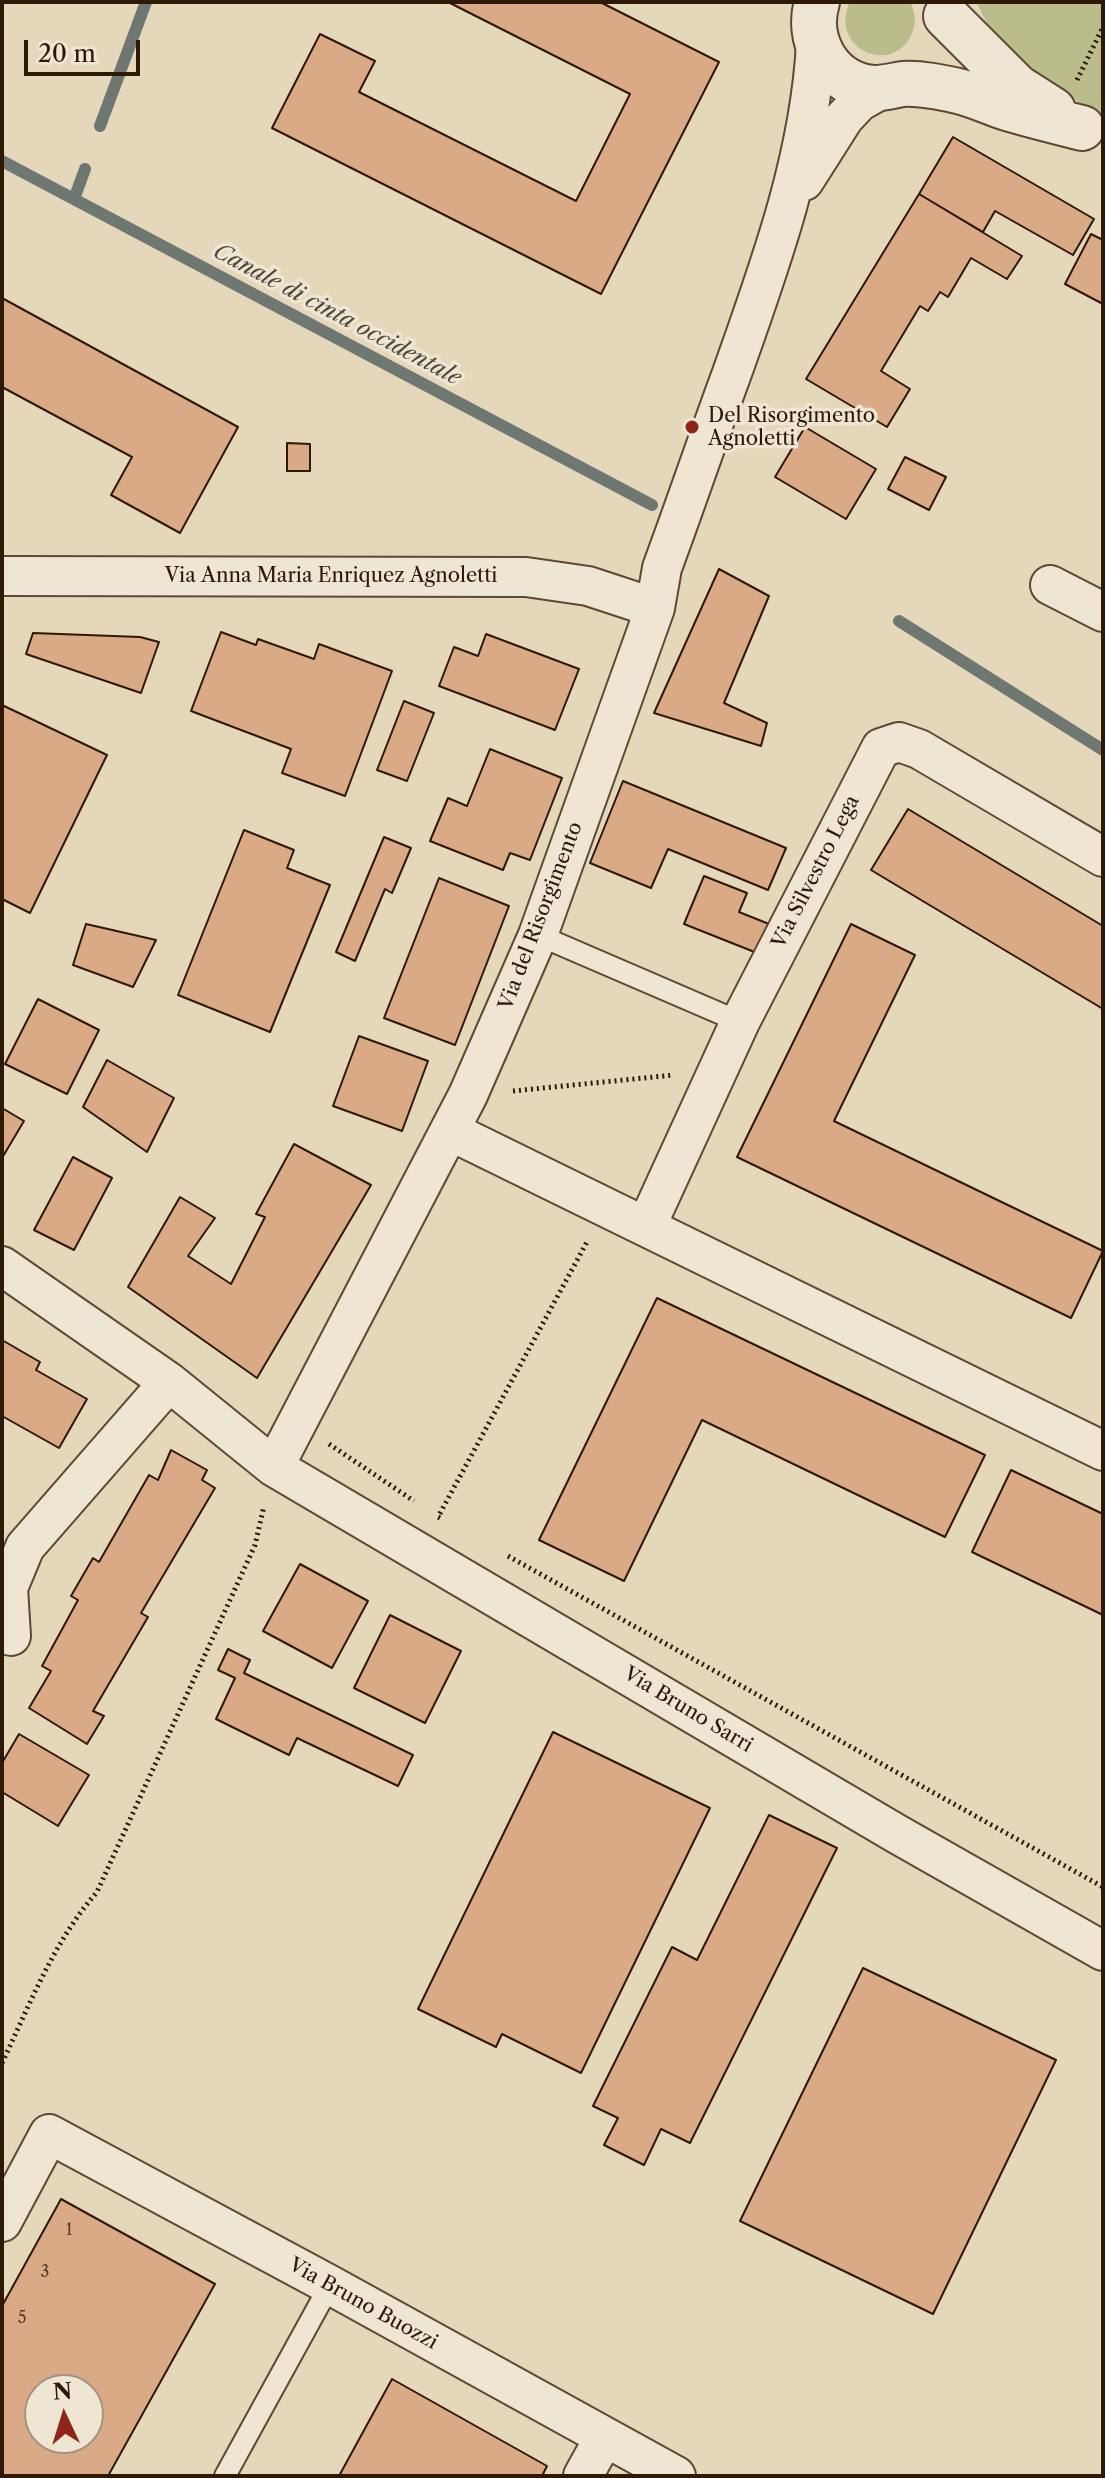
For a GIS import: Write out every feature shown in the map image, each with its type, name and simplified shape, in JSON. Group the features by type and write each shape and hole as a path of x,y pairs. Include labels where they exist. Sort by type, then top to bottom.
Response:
{"street":[{"path":"893,86 918,76 942,47 944,9"},
{"path":"944,9 1017,87 1085,120"},
{"path":"808,20 829,65 838,74 866,87 923,84 962,92 1013,110 1085,120"},
{"name":"Via del Risorgimento","path":"274,1467 468,1095 538,935 655,608 662,568 769,270 812,97 808,20"},
{"name":"Via del Risorgimento","path":"786,211 844,118 859,102 893,86"},
{"name":"Via Anna Maria Enriquez Agnoletti","path":"2,576 526,577 588,586 655,608"},
{"path":"1050,585 1103,612"},
{"name":"Via Silvestro Lega","path":"646,1227 740,1022 881,748 899,742 919,749 1103,857"},
{"path":"450,1131 1103,1451"},
{"path":"2,1266 169,1382 274,1467"},
{"path":"11,1636 8,1588 25,1547 169,1382"},
{"name":"Via Bruno Sarri","path":"274,1467 897,1834 1103,1951"},
{"name":"Via Bruno Buozzi","path":"2,2222 49,2134 676,2476"},
{"path":"583,2476 604,2438"}],"lane":[{"path":"538,935 740,1022"},
{"path":"225,2476 330,2285"}],"path":[{"path":"1085,120 1103,27"},
{"path":"468,1095 717,1071"},
{"path":"451,1524 438,1517 606,1208"},
{"path":"298,1423 425,1508"},
{"path":"2,2063 57,1948 75,1916 97,1892 255,1545 274,1467"},
{"path":"507,1555 1103,1887"}],"green space":[{"path":"850,2 910,2 914,13 912,33 903,46 891,54 866,52 847,33 845,18"},
{"path":"1103,2 1103,115 1040,81 992,34 977,3"}],"building":[{"path":"448,2 600,2 719,62 601,294 272,128 320,34 375,61 359,92 576,201 630,94"},
{"path":"953,137 1094,219 1073,255 995,211 983,232 919,194"},
{"path":"919,194 1022,256 1007,279 971,258 948,297 940,292 928,311 920,306 881,371 910,389 887,427 806,379"},
{"path":"1091,234 1103,240 1103,304 1065,284"},
{"path":"2,298 238,427 180,533 111,495 132,457 2,387"},
{"path":"805,427 876,469 846,519 775,477"},
{"path":"287,443 310,444 310,471 287,471"},
{"path":"905,457 946,477 929,510 888,489"},
{"path":"719,569 769,596 724,703 767,723 761,746 654,713"},
{"path":"221,632 256,645 258,639 314,659 319,644 392,671 345,796 282,773 291,749 191,711"},
{"path":"33,633 140,637 159,642 141,693 26,654"},
{"path":"486,634 579,669 555,730 439,686 454,647 478,656"},
{"path":"404,701 434,713 407,781 377,770"},
{"path":"2,705 107,755 30,913 2,899"},
{"path":"490,749 562,778 530,860 510,853 503,870 430,841 448,798 467,806"},
{"path":"623,781 786,848 768,890 668,849 651,888 590,863"},
{"path":"908,809 1103,926 1103,1009 871,870"},
{"path":"244,830 294,850 287,868 330,885 270,1032 178,995"},
{"path":"384,837 411,848 392,893 385,889 355,961 336,952"},
{"path":"704,876 747,893 739,912 769,924 757,953 684,924"},
{"path":"439,878 509,906 455,1045 384,1018"},
{"path":"86,924 156,940 133,987 73,965"},
{"path":"851,924 915,955 834,1121 1103,1251 1071,1318 737,1157"},
{"path":"38,999 99,1030 67,1094 5,1064"},
{"path":"359,1036 428,1061 402,1131 333,1106"},
{"path":"107,1060 174,1098 147,1152 83,1107"},
{"path":"2,1108 24,1121 2,1158"},
{"path":"294,1144 371,1185 257,1378 128,1287 180,1197 215,1218 188,1256 231,1284 265,1217 256,1214"},
{"path":"73,1157 112,1178 74,1250 34,1230"},
{"path":"657,1298 985,1455 945,1537 702,1420 624,1581 539,1540"},
{"path":"2,1340 40,1362 36,1370 87,1399 59,1448 2,1416"},
{"path":"171,1450 207,1470 202,1480 215,1488 141,1613 148,1617 93,1711 104,1716 87,1744 29,1708 51,1671 42,1666 78,1600 71,1596 93,1558 99,1562 149,1475 158,1480"},
{"path":"1011,1470 1103,1514 1103,1615 972,1552"},
{"path":"300,1564 368,1601 332,1668 263,1631"},
{"path":"390,1615 461,1651 425,1723 354,1688"},
{"path":"228,1649 250,1660 244,1673 413,1755 398,1786 297,1738 289,1755 216,1719 235,1678 218,1670"},
{"path":"553,1732 710,1808 581,2073 502,2034 496,2047 418,2009"},
{"path":"19,1734 89,1775 58,1826 2,1792 2,1763"},
{"path":"769,1815 837,1848 690,2143 661,2129 644,2165 604,2145 618,2118 593,2106 672,1947 697,1960"},
{"path":"863,1968 1056,2060 933,2314 740,2221"},
{"path":"61,2199 215,2284 108,2476 2,2476 2,2306"},
{"path":"392,2379 547,2466 542,2476 339,2476"}],"waterway":[{"path":"100,126 146,2"},
{"name":"Canale di cinta occidentale","path":"2,161 652,505"},
{"path":"74,199 85,169"},
{"name":"Canale di cinta occidentale","path":"899,621 1103,750"}],"place":[{"name":"Del Risorgimento Agnoletti","path":"692,427"}]}
